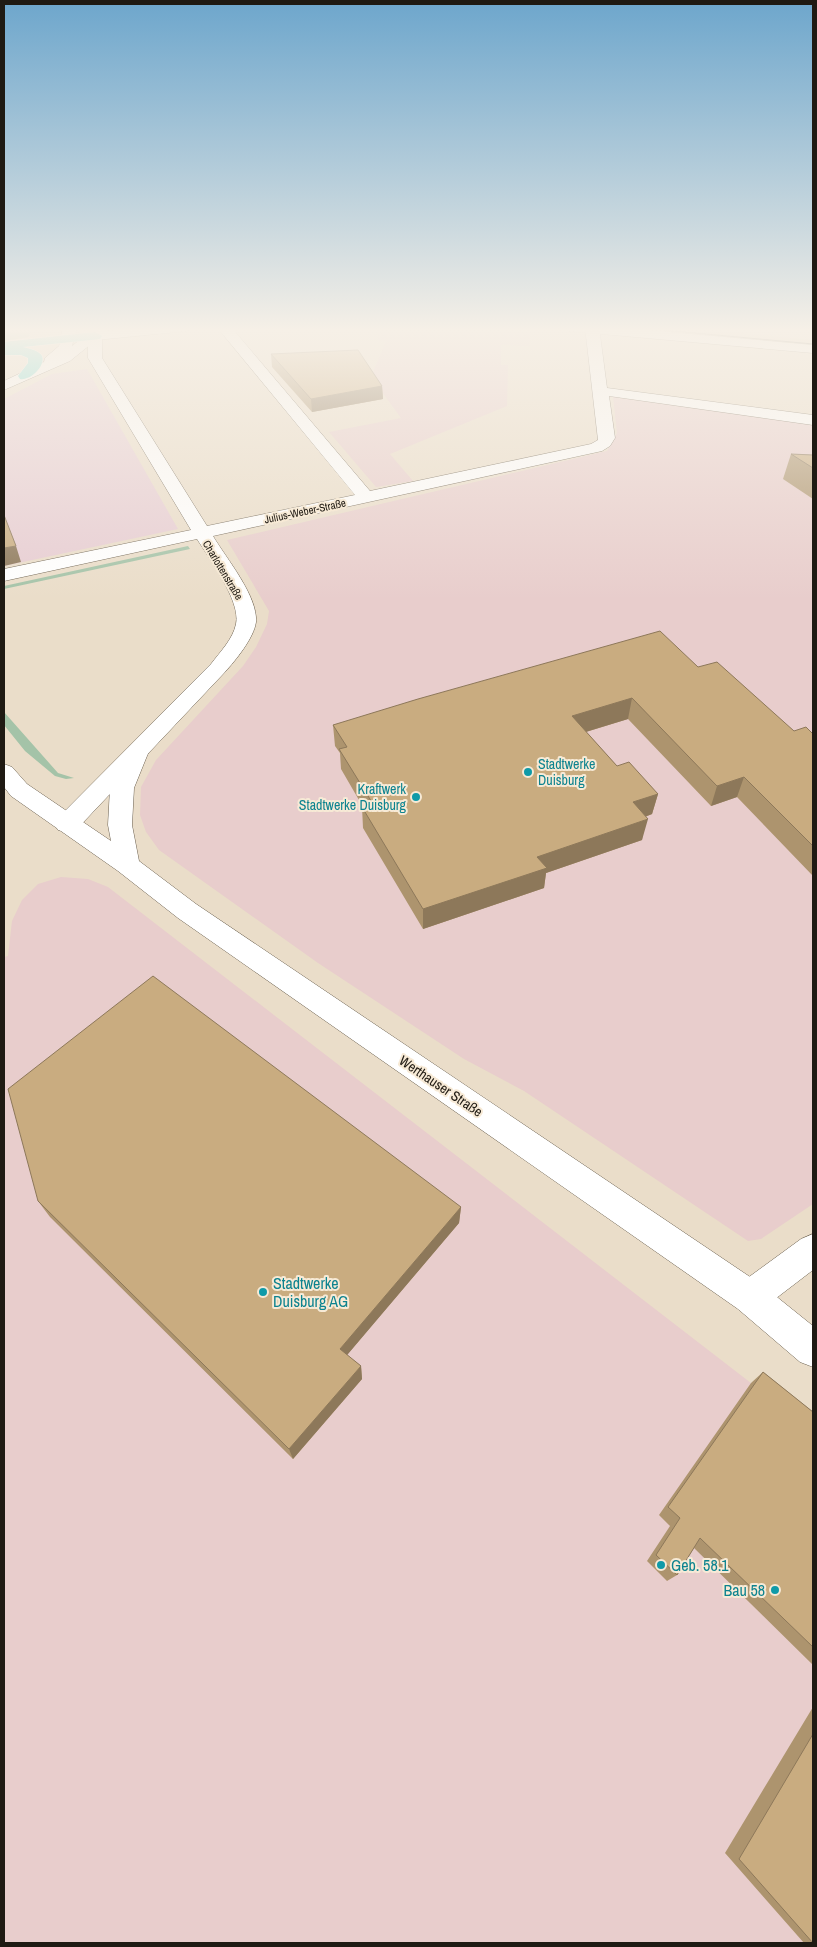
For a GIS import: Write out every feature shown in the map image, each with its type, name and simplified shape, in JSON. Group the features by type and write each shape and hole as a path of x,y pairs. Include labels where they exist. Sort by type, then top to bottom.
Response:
{"street":[{"name":"Charlottenstraße","path":"67,824 224,661 235,647 246,623 242,598 131,418"},
{"path":"301,418 367,498"},
{"name":"Julius-Weber-Straße","path":"4,575 596,448 604,443 607,433 605,418"},
{"path":"797,418 813,420"},
{"path":"127,865 120,825 122,788 138,751"},
{"name":"Werthauser Straße","path":"4,772 19,790 127,865 187,911 750,1297 813,1349"},
{"path":"750,1297 813,1250"}],"shaded area":[{"path":"4,418 115,418 178,529 4,566"},
{"path":"401,418 478,418 390,454 413,481 376,487 329,432"},
{"path":"615,418 795,418 813,420 813,1204 761,1239 748,1241 524,1091 464,1059 318,963 159,850 146,832 140,815 141,787 156,760 243,666 256,647 267,624 269,611 227,540 607,451 617,433"},
{"path":"61,877 88,879 108,887 751,1383 813,1435 813,1943 4,1943 4,957 8,956 12,921 22,900 38,884"}],"green space":[{"path":"188,546 190,549 4,589 4,586"},
{"path":"4,712 58,773 74,778 66,779 55,776 25,751 4,725"}],"building":[{"path":"791,454 813,455 813,468"},
{"path":"4,515 16,546 4,548"},
{"path":"660,631 698,667 717,662 794,731 806,727 813,734 813,846 744,777 717,786 632,698 572,716 617,766 629,762 658,794 633,802 648,819 537,857 547,868 423,909 362,807 373,804 339,749 347,747 333,725 418,699"},
{"name":"Stadtwerke Duisburg AG","path":"153,976 461,1207 340,1349 361,1366 289,1449 38,1201 8,1089"},
{"name":"Bau 58","path":"763,1372 813,1412 813,1647 700,1538 677,1575 656,1555 680,1518 668,1507"},
{"path":"813,1734 813,1943 739,1859"}],"place":[{"name":"Stadtwerke Duisburg","path":"528,772"},
{"name":"Kraftwerk Stadtwerke Duisburg","path":"416,797"},
{"name":"Stadtwerke Duisburg AG","path":"263,1292"},
{"name":"Geb. 58.1","path":"661,1565"},
{"name":"Bau 58","path":"775,1590"}]}
